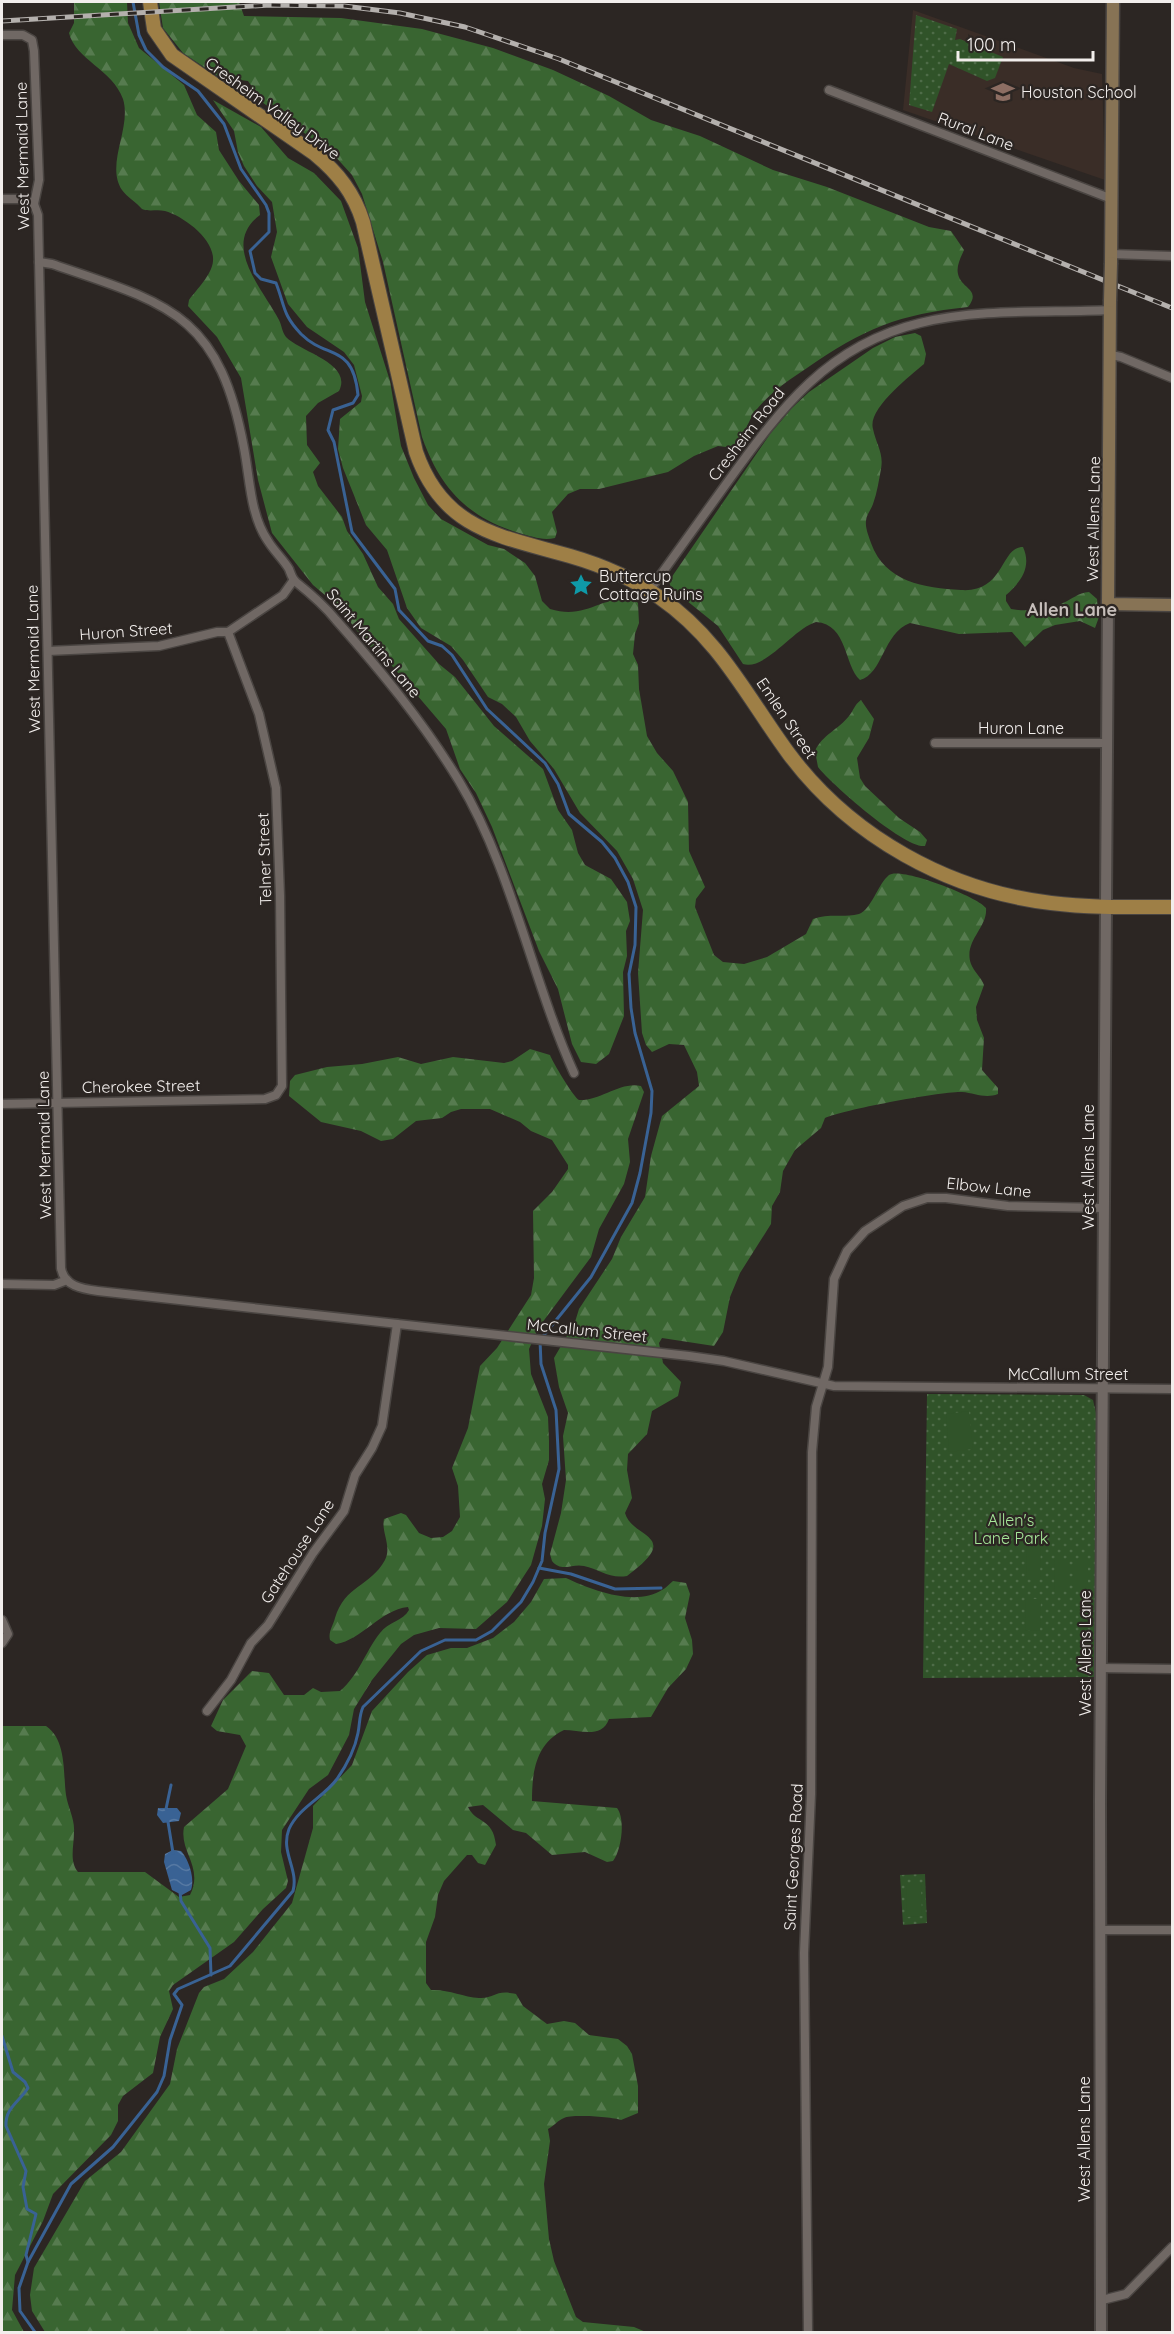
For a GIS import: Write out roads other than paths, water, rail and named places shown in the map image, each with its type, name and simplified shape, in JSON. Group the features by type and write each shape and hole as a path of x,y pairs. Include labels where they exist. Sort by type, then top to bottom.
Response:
{"main road":[{"name":"Cresheim Valley Drive","path":"150,2 154,29 172,55 315,154 334,171 352,195 365,229 419,460"},
{"name":"West Allens Lane","path":"1108,604 1113,2"},
{"name":"Emlen Street","path":"419,460 430,484 441,500 474,526 504,539 593,564 649,591 681,614 710,641 739,677 799,767 828,797 872,834 928,867 976,886 1037,902 1106,907 1173,907"},
{"path":"1108,604 1173,605"}],"street":[{"name":"West Mermaid Lane","path":"2,35 23,35 30,38 34,51 38,163 38,186 34,204 38,215 61,1268 67,1280"},
{"name":"Rural Lane","path":"829,90 1112,199"},
{"path":"2,199 23,199 34,204"},
{"path":"1111,258 1173,256"},
{"name":"Saint Martins Lane","path":"39,262 52,264 150,298 177,315 202,339 222,371 234,400 259,523 293,580 326,608 401,697 469,799 507,886 574,1073"},
{"name":"Cresheim Road","path":"649,591 775,416 812,378 852,350 892,332 928,321 1110,306"},
{"path":"1111,356 1121,357 1173,378"},
{"name":"Huron Street","path":"48,651 159,646 217,632 228,632 283,595 293,580"},
{"name":"West Allens Lane","path":"1101,2332 1102,1389 1108,604"},
{"name":"Telner Street","path":"228,632 260,714 276,788 284,1077 279,1092"},
{"name":"Huron Lane","path":"935,743 1107,744"},
{"name":"Cherokee Street","path":"2,1104 265,1099 279,1092"},
{"name":"Elbow Lane","path":"824,1384 828,1367 832,1292 837,1270 857,1238 889,1214 910,1203 937,1197 1008,1206 1104,1208"},
{"name":"McCallum Street","path":"2,1284 54,1285 67,1280 80,1288 98,1291 724,1360 824,1384 864,1388 1173,1389"},
{"name":"Gatehouse Lane","path":"207,1711 231,1680 251,1643 268,1625 313,1554 344,1511 355,1475 372,1448 382,1426 397,1324"},
{"name":"Saint Georges Road","path":"808,2332 804,1896 811,1786 813,1443 816,1407 824,1384"},
{"path":"2,1620 8,1634 2,1643"},
{"path":"1101,1668 1173,1669"},
{"path":"1100,1930 1173,1930"},
{"path":"1102,2301 1126,2294 1173,2247"}],"water":[{"path":"158,1808 177,1808 181,1813 179,1821 163,1823 157,1815"},
{"path":"173,1850 181,1851 189,1864 192,1875 191,1890 182,1895 172,1890 164,1862 165,1854"}],"waterway":[{"path":"35,2332 20,2311 19,2288 28,2262 71,2184 113,2147 157,2092 164,2076 170,2040 182,2005 174,1994 178,1989 230,1966 293,1891 294,1875 287,1845 289,1829 293,1821 331,1786 344,1769 355,1745 363,1707 421,1651 445,1640 476,1640 492,1631 521,1602 533,1582 542,1561 545,1533 559,1469 556,1410 541,1364 540,1340 591,1277 632,1203 651,1113 652,1091 635,1033 631,1008 629,974 635,945 636,907 628,882 615,858 602,842 569,814 558,784 545,763 487,709 452,655 442,646 428,641 399,610 395,589 352,532 334,442 328,430 333,410 353,403 358,395 351,367 345,360 311,342 301,334 287,315 276,283 261,279 255,273 250,251 269,232 269,213 266,205 241,169 224,124 198,91 163,67 146,50 139,35 133,2"},
{"path":"539,1568 571,1574 615,1589 661,1588"},
{"path":"166,1809 171,1785"},
{"path":"168,1822 173,1853"},
{"path":"180,1892 181,1901 210,1948 211,1975"},
{"path":"2,2036 13,2072 25,2082 28,2088 10,2110 6,2120 6,2126 26,2171 23,2187 27,2209 36,2214 26,2255 28,2262"}],"railway":[{"path":"2,21 270,5 344,6 400,13 465,27 559,59 1172,308"}],"place":[{"name":"Houston School","path":"1003,92"},
{"name":"Buttercup Cottage Ruins","path":"581,585"}],"district":[{"name":"Allen Lane","path":"1072,610"}],"park label":[{"name":"Allen's Lane Park","path":"1011,1529"}]}
